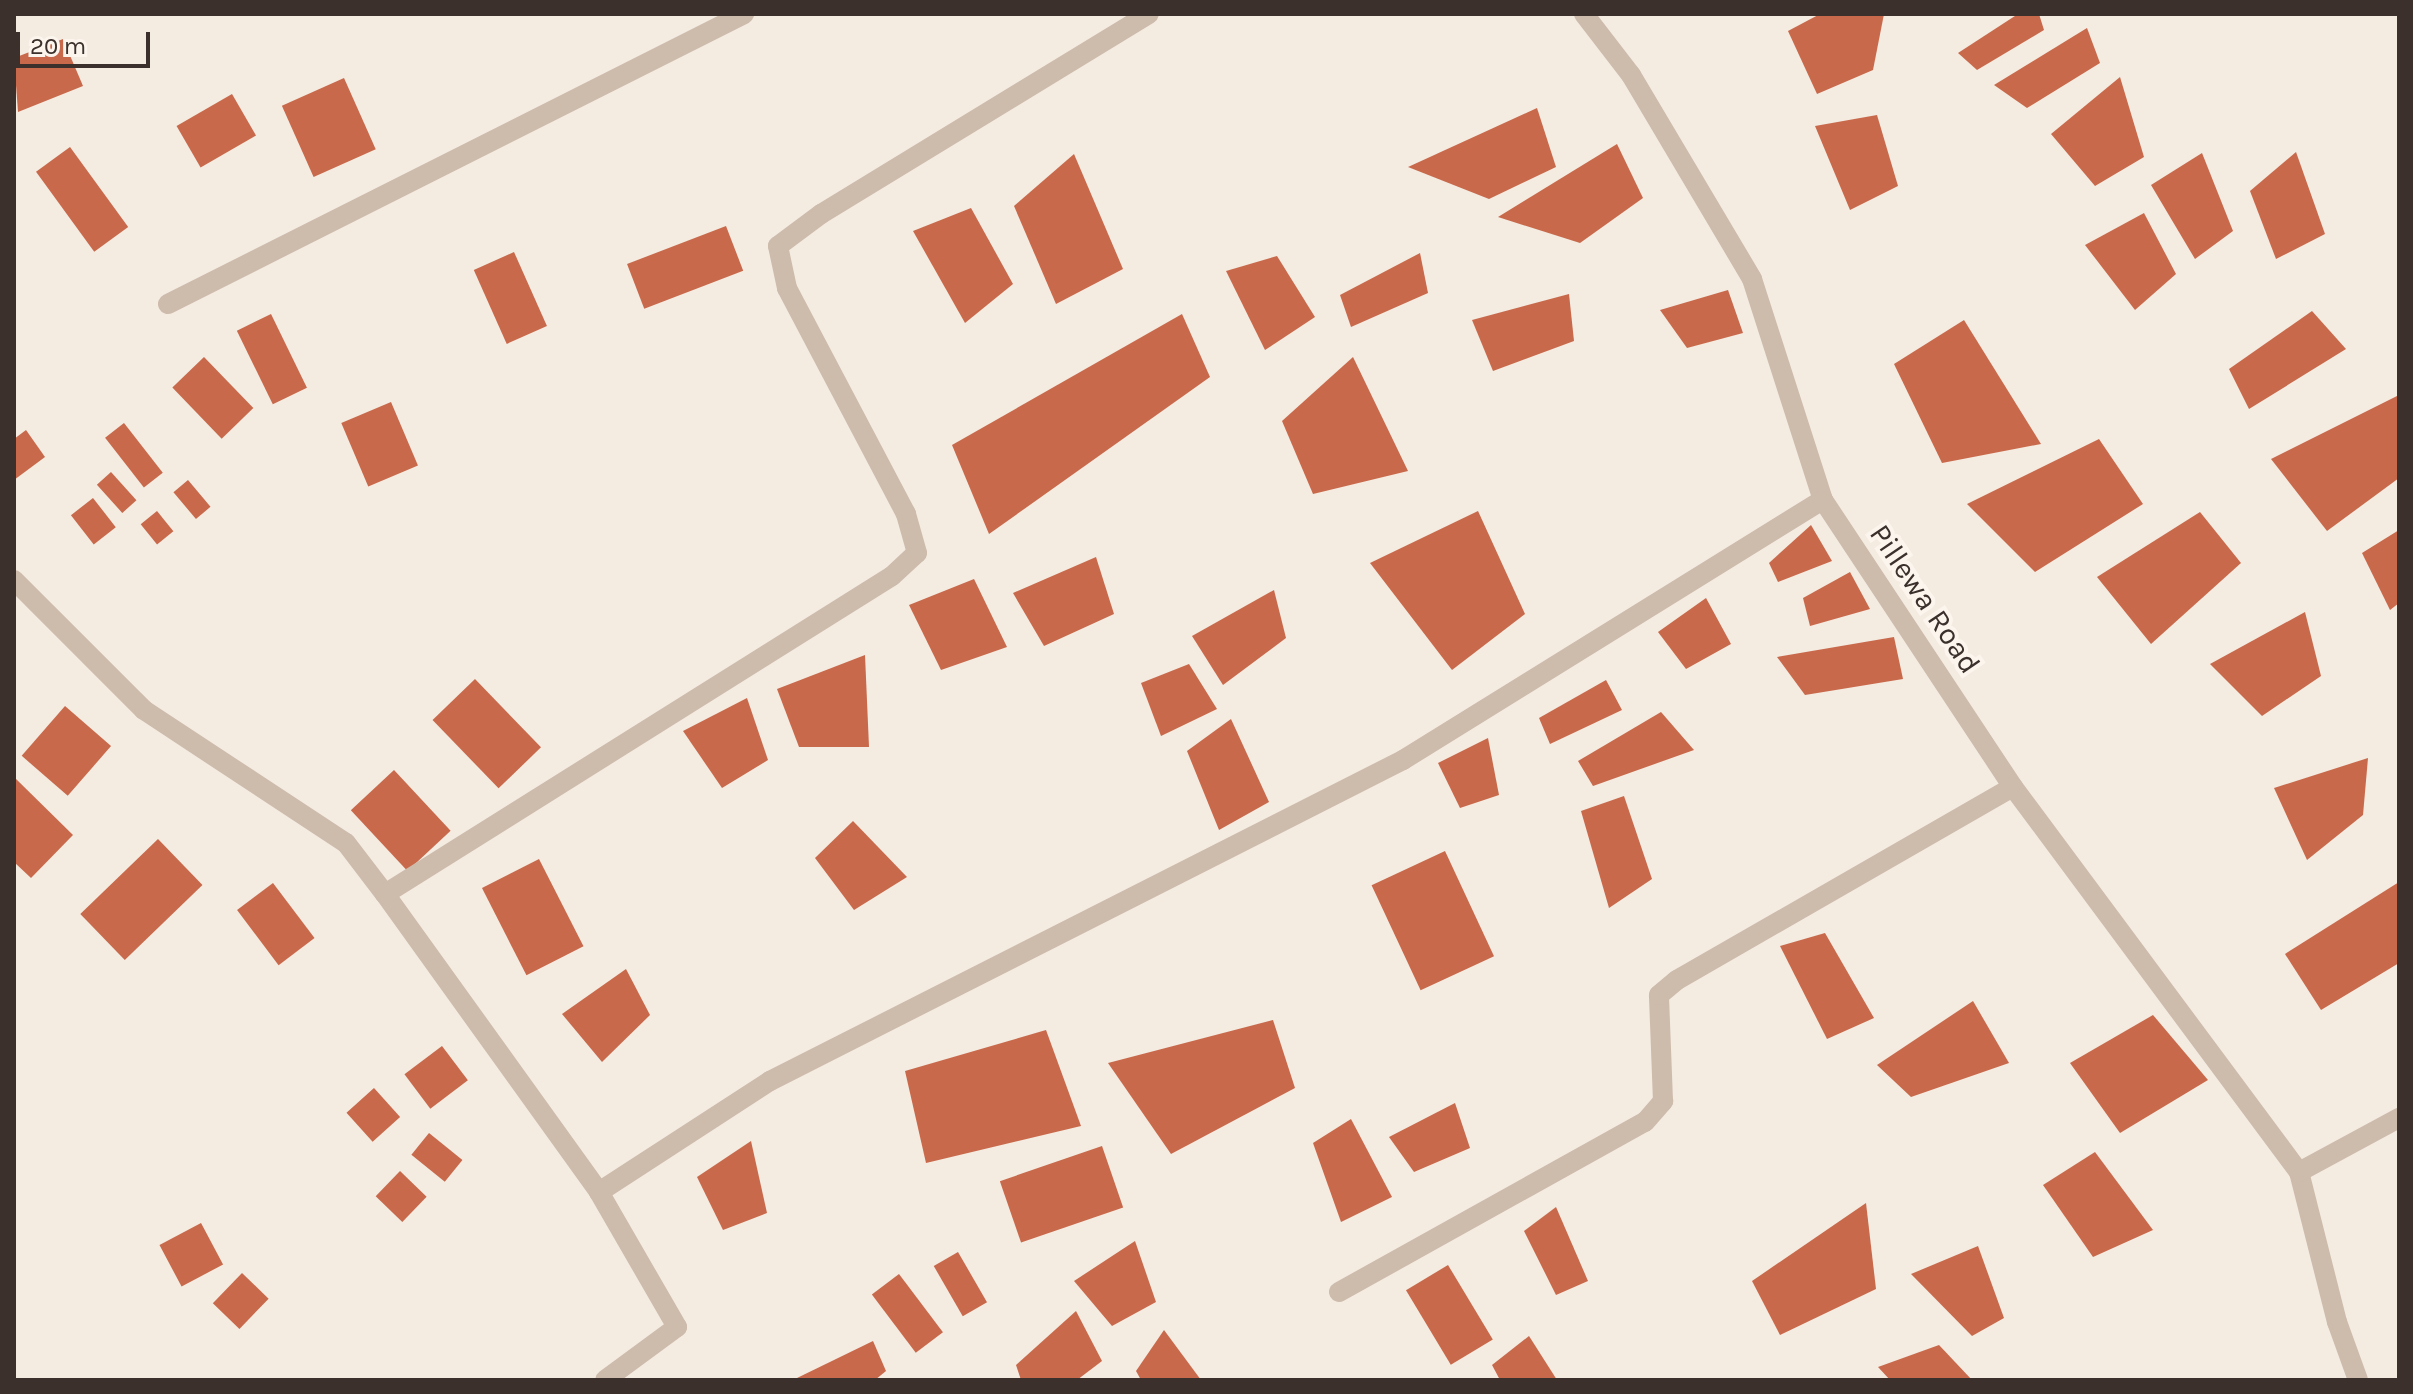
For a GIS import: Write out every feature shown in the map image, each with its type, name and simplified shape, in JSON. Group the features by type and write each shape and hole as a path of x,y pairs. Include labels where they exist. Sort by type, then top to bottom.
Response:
{"street":[{"path":"168,304 744,14"},
{"path":"385,894 892,576 917,553 906,514 787,288 778,246 821,214 1149,14"},
{"name":"Pillewa Road","path":"1584,14 1631,75 1752,279 1823,500 2013,787 2299,1172"},
{"path":"599,1192 770,1081 1403,760 1823,500"},
{"path":"14,580 144,710 346,843 385,894 599,1192 677,1327 605,1380"},
{"path":"1339,1292 1645,1122 1663,1101 1659,995 1677,980 2013,787"},
{"path":"2358,1380 2337,1322 2299,1172 2399,1118"}],"building":[{"path":"1820,14 1884,14 1873,70 1817,94 1788,31"},
{"path":"2018,14 2039,14 2044,30 1977,70 1958,53"},
{"path":"2087,28 2100,63 2027,108 1994,85"},
{"path":"63,39 83,86 18,112 14,58"},
{"path":"2120,77 2144,157 2095,186 2051,134"},
{"path":"344,78 376,149 314,177 282,106"},
{"path":"232,94 256,136 201,168 177,126"},
{"path":"1537,108 1556,167 1489,199 1408,167"},
{"path":"1877,115 1898,186 1850,210 1815,126"},
{"path":"1617,144 1643,198 1580,243 1498,217"},
{"path":"70,147 128,227 94,252 36,172"},
{"path":"2296,152 2325,234 2276,259 2250,191"},
{"path":"2202,153 2233,231 2195,259 2151,185"},
{"path":"1074,154 1123,269 1056,304 1014,206"},
{"path":"971,208 1013,284 965,323 913,231"},
{"path":"2144,213 2176,274 2135,310 2085,245"},
{"path":"726,226 743,271 644,309 627,264"},
{"path":"514,252 547,326 507,344 474,270"},
{"path":"1420,253 1428,293 1351,327 1340,295"},
{"path":"1277,256 1315,317 1265,350 1226,271"},
{"path":"1728,290 1743,333 1687,348 1660,310"},
{"path":"1569,294 1574,341 1493,371 1472,320"},
{"path":"2312,311 2346,349 2249,409 2229,369"},
{"path":"271,314 307,388 273,404 237,331"},
{"path":"1182,314 1210,377 989,534 952,445"},
{"path":"1964,320 2041,444 1942,463 1894,364"},
{"path":"204,357 253,408 222,439 172,388"},
{"path":"1353,357 1408,471 1313,494 1282,421"},
{"path":"2399,395 2399,478 2327,531 2271,459"},
{"path":"391,402 418,466 368,487 341,423"},
{"path":"124,423 163,473 144,487 105,438"},
{"path":"26,430 45,457 14,480 14,439"},
{"path":"2099,439 2143,504 2035,572 1967,504"},
{"path":"111,472 136,500 122,513 97,485"},
{"path":"188,480 210,507 196,519 173,492"},
{"path":"93,498 116,527 94,544 71,515"},
{"path":"157,511 173,531 157,544 141,524"},
{"path":"1478,511 1525,614 1452,670 1370,563"},
{"path":"2200,512 2241,563 2151,644 2097,577"},
{"path":"1811,525 1832,561 1778,582 1769,563"},
{"path":"2399,530 2399,603 2390,610 2362,553"},
{"path":"1096,557 1114,614 1044,646 1013,593"},
{"path":"1850,572 1870,609 1810,626 1803,598"},
{"path":"974,579 1007,647 941,670 909,605"},
{"path":"1274,590 1286,638 1223,685 1192,636"},
{"path":"1706,598 1731,644 1686,669 1658,632"},
{"path":"2305,612 2321,676 2262,716 2210,664"},
{"path":"1894,637 1903,679 1805,695 1777,657"},
{"path":"865,655 869,747 799,747 777,689"},
{"path":"1189,664 1217,709 1161,736 1141,683"},
{"path":"475,679 541,747 499,788 433,720"},
{"path":"1606,680 1622,710 1550,744 1539,718"},
{"path":"747,698 768,760 722,788 683,731"},
{"path":"65,706 111,746 68,796 22,756"},
{"path":"1661,712 1694,750 1593,786 1578,761"},
{"path":"1231,719 1269,802 1219,830 1187,751"},
{"path":"1488,738 1499,795 1460,808 1438,763"},
{"path":"2368,758 2363,815 2307,860 2274,788"},
{"path":"394,770 451,831 407,871 351,810"},
{"path":"14,777 73,835 31,878 14,862"},
{"path":"1624,796 1652,879 1609,908 1581,811"},
{"path":"853,821 907,877 854,910 815,858"},
{"path":"158,839 202,885 125,960 80,914"},
{"path":"1445,851 1494,956 1421,990 1372,885"},
{"path":"539,859 583,946 526,975 482,888"},
{"path":"2399,882 2399,963 2321,1010 2285,954"},
{"path":"273,883 315,938 279,965 237,910"},
{"path":"1825,933 1874,1018 1827,1039 1780,946"},
{"path":"626,969 650,1015 602,1062 562,1014"},
{"path":"1973,1001 2009,1063 1911,1097 1877,1065"},
{"path":"2153,1015 2208,1080 2120,1133 2070,1063"},
{"path":"1273,1020 1295,1088 1171,1154 1108,1063"},
{"path":"1046,1030 1081,1126 926,1163 905,1071"},
{"path":"442,1046 468,1080 430,1109 404,1074"},
{"path":"374,1088 400,1117 373,1142 347,1113"},
{"path":"1455,1103 1470,1148 1414,1172 1389,1137"},
{"path":"1351,1119 1392,1197 1341,1222 1313,1143"},
{"path":"429,1133 462,1160 445,1182 411,1155"},
{"path":"751,1141 767,1213 723,1230 697,1177"},
{"path":"1102,1146 1123,1207 1021,1243 1000,1181"},
{"path":"2095,1152 2153,1230 2093,1257 2043,1185"},
{"path":"400,1171 427,1197 402,1222 376,1196"},
{"path":"1866,1203 1876,1289 1780,1335 1752,1281"},
{"path":"1556,1207 1588,1281 1556,1295 1524,1231"},
{"path":"201,1223 223,1264 182,1287 160,1245"},
{"path":"1135,1241 1156,1302 1112,1326 1074,1281"},
{"path":"1978,1246 2004,1318 1972,1336 1911,1274"},
{"path":"958,1252 987,1302 963,1316 934,1266"},
{"path":"1448,1265 1493,1340 1451,1365 1406,1290"},
{"path":"242,1273 269,1299 239,1329 213,1303"},
{"path":"899,1274 943,1332 916,1353 872,1294"},
{"path":"1076,1311 1102,1361 1077,1380 1021,1380 1016,1365"},
{"path":"1164,1330 1201,1380 1141,1380 1136,1371"},
{"path":"1529,1336 1557,1380 1500,1380 1492,1365"},
{"path":"873,1341 886,1371 875,1380 797,1378"},
{"path":"1939,1345 1972,1380 1890,1380 1878,1367"}]}
